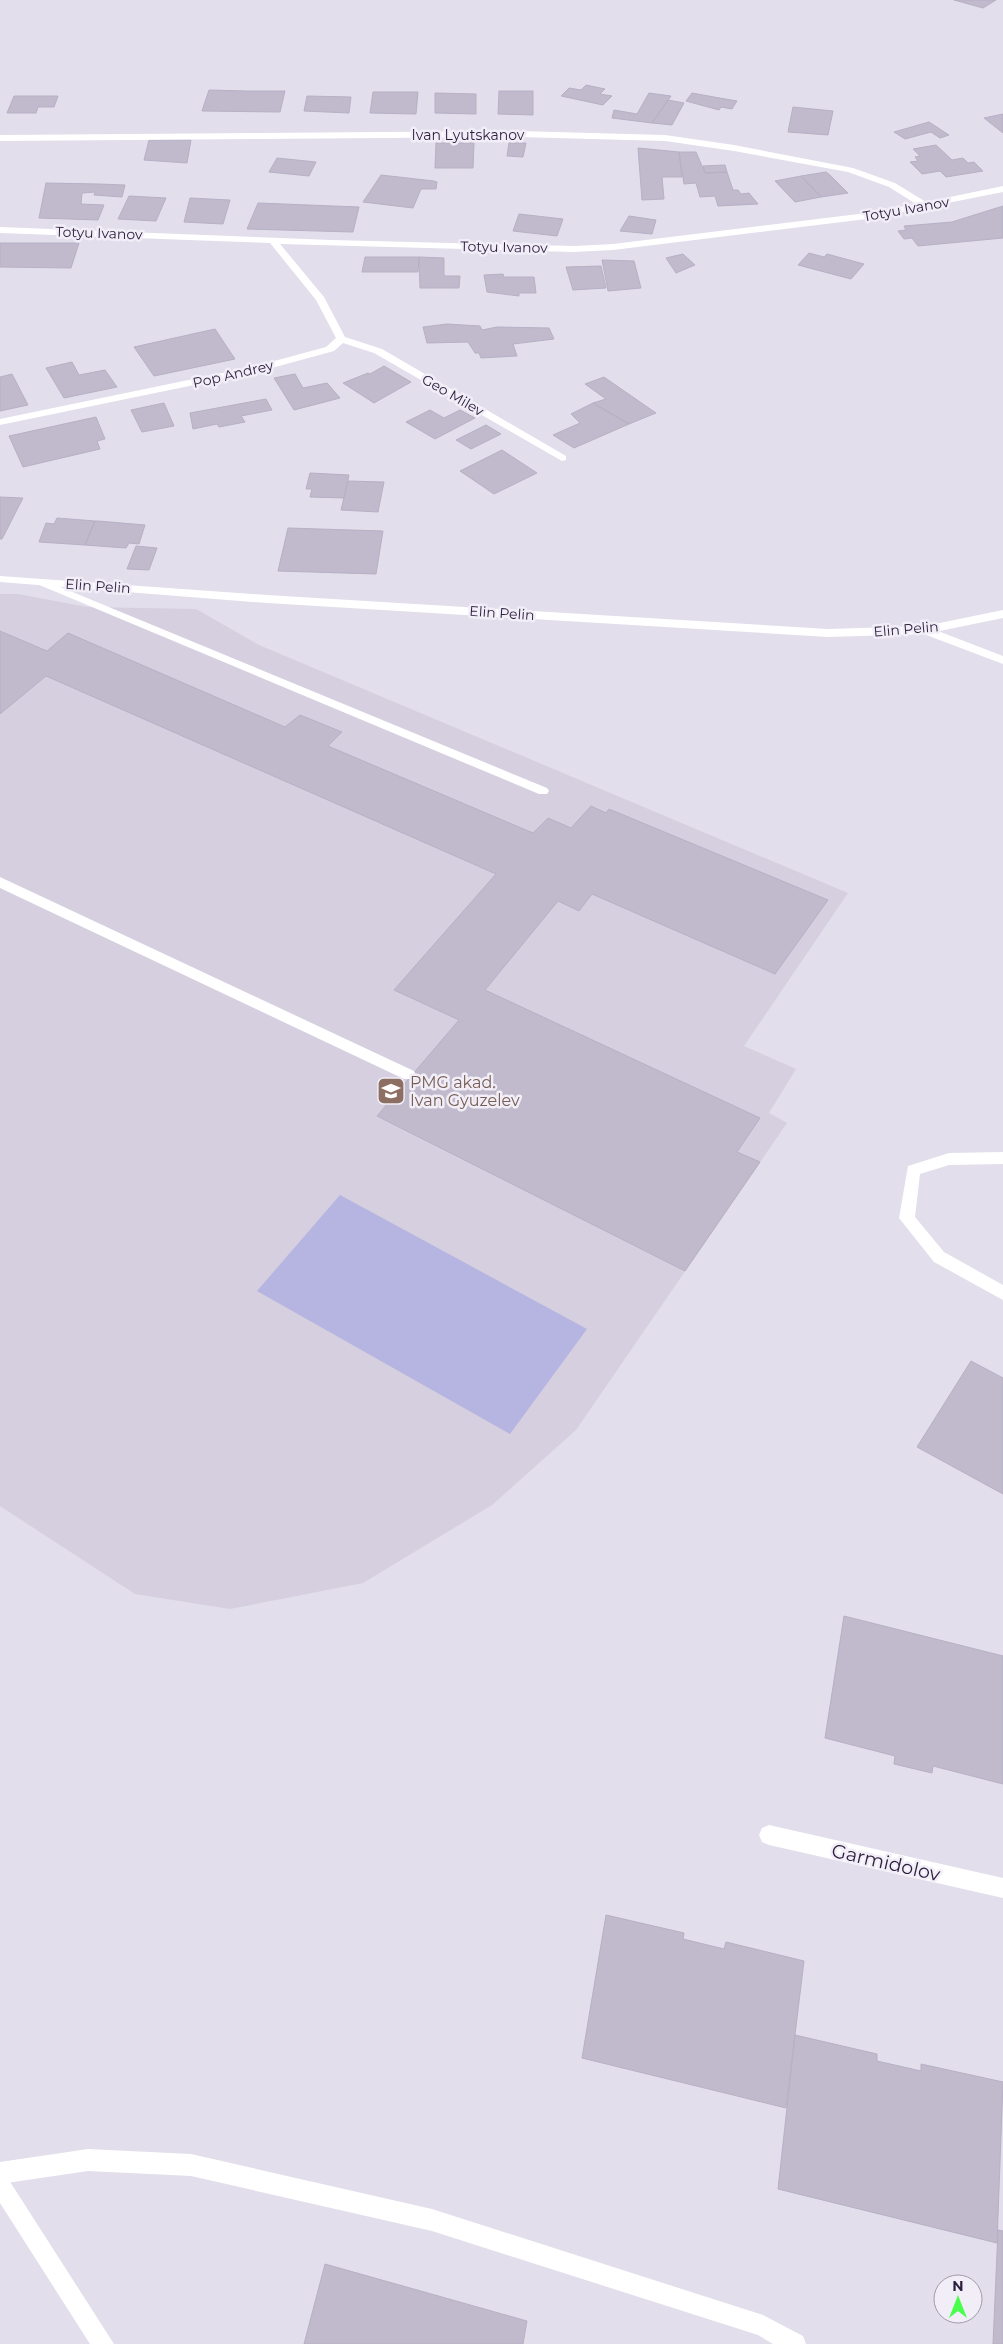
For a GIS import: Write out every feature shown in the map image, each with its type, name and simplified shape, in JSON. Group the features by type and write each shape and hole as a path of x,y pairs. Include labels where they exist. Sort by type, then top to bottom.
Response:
{"street":[{"name":"Ivan Lyutskanov","path":"0,138 518,134 665,138 734,148 850,170 892,185 925,206"},
{"name":"Totyu Ivanov","path":"0,230 538,248 613,248 866,216 925,206 1003,189"},
{"path":"272,240 324,302 337,326 341,340"},
{"name":"Pop Andrey","path":"0,422 257,369 330,349 341,340"},
{"name":"Geo Milev","path":"341,340 378,351 562,458"},
{"name":"Elin Pelin","path":"0,579 267,599 828,634 925,630 1003,614"},
{"path":"41,582 543,791"},
{"path":"925,630 1003,660"},
{"path":"0,882 410,1074"},
{"path":"1003,1158 948,1158 913,1170 907,1218 938,1257 1003,1293"},
{"name":"Garmidolov","path":"769,1835 1003,1888"},
{"path":"0,2173 88,2160 191,2165 432,2220 763,2326 796,2344"},
{"path":"0,2184 103,2344"}],"shaded area":[{"name":"PMG akad. Ivan Gyuzelev","path":"0,594 18,594 87,607 196,609 259,645 848,893 744,1046 796,1069 769,1113 787,1123 576,1430 492,1505 363,1583 230,1609 135,1594 0,1506"},
{"path":"340,1195 587,1329 510,1434 257,1291"}],"building":[{"path":"954,0 996,0 983,8"},
{"path":"586,85 605,89 600,94 612,96 603,105 561,96 569,88 581,90"},
{"path":"209,90 285,91 280,112 202,111"},
{"path":"499,91 533,91 533,115 498,114"},
{"path":"373,92 418,92 416,114 370,113"},
{"path":"435,93 476,94 476,114 435,113"},
{"path":"649,93 671,96 652,123 612,118 614,110 637,114"},
{"path":"692,93 737,101 732,109 721,107 719,110 686,101"},
{"path":"14,96 58,96 54,107 38,107 36,113 7,113"},
{"path":"307,96 351,97 349,113 304,111"},
{"path":"668,100 684,103 672,125 652,123"},
{"path":"793,107 833,111 828,135 788,132"},
{"path":"1003,114 1003,133 984,118"},
{"path":"929,122 949,135 940,138 931,132 905,139 894,132"},
{"path":"149,140 191,140 187,163 144,160"},
{"path":"436,143 474,143 473,168 435,168"},
{"path":"509,143 526,143 523,157 507,156"},
{"path":"936,145 952,160 963,158 968,163 974,162 983,171 946,177 940,171 922,174 910,162 918,161 915,157 920,156 913,149"},
{"path":"638,148 679,152 682,177 662,177 664,199 642,200"},
{"path":"679,152 696,152 705,173 727,172 733,190 738,190 741,194 749,193 758,204 718,206 715,196 700,197 696,183 684,184"},
{"path":"277,158 316,162 309,176 269,172"},
{"path":"725,165 727,172 705,173 703,166"},
{"path":"826,172 848,193 821,197 801,176"},
{"path":"381,175 434,181 437,182 436,189 421,189 413,208 363,202"},
{"path":"801,176 821,197 795,202 775,181"},
{"path":"46,183 125,185 122,197 94,195 95,192 82,193 81,204 104,205 98,220 39,218"},
{"path":"129,196 166,198 156,221 118,219"},
{"path":"190,198 230,200 223,224 184,222"},
{"path":"258,203 359,207 353,232 247,229"},
{"path":"1003,206 1003,238 918,246 912,238 904,239 898,231 906,230 904,226 952,222"},
{"path":"519,214 563,219 557,236 513,231"},
{"path":"629,216 656,220 652,234 620,231"},
{"path":"0,243 79,243 71,268 0,267"},
{"path":"809,253 824,257 827,254 864,264 851,279 798,265"},
{"path":"683,254 695,265 676,273 666,258"},
{"path":"365,257 419,257 418,272 362,272"},
{"path":"419,257 444,258 444,276 460,276 459,288 420,288"},
{"path":"602,260 634,261 641,288 608,291"},
{"path":"601,266 606,288 573,290 566,267"},
{"path":"503,274 504,277 534,277 536,293 519,293 519,296 487,292 484,275"},
{"path":"447,324 480,326 482,330 497,327 549,328 554,339 513,344 517,356 481,358 479,353 475,353 468,342 427,343 423,327"},
{"path":"215,329 235,359 154,376 134,347"},
{"path":"72,362 79,375 105,370 117,387 64,398 46,368"},
{"path":"384,366 411,382 374,403 343,383 368,373 370,374"},
{"path":"12,374 28,405 0,411 0,377"},
{"path":"295,374 303,388 327,383 340,398 294,410 274,378"},
{"path":"604,377 656,413 629,424 593,403 606,399 585,384"},
{"path":"266,399 272,410 241,416 245,422 219,427 217,424 193,429 190,413"},
{"path":"164,403 174,426 142,432 131,410"},
{"path":"593,403 629,424 574,448 553,435 580,423 571,414"},
{"path":"430,410 444,418 460,410 475,418 435,439 406,422"},
{"path":"96,417 105,439 97,441 100,449 23,467 9,436"},
{"path":"486,425 501,434 471,449 456,440"},
{"path":"502,450 537,473 494,494 460,471"},
{"path":"310,473 349,475 344,498 310,497 312,489 306,489"},
{"path":"348,481 384,482 378,512 341,510"},
{"path":"0,497 23,498 2,539 0,539"},
{"path":"57,518 95,521 85,545 39,542 46,523 54,524"},
{"path":"95,521 145,525 139,544 129,543 126,548 85,545"},
{"path":"288,528 383,531 376,574 278,571"},
{"path":"136,546 157,548 149,570 127,569"},
{"path":"0,631 47,651 68,633 285,727 300,715 342,732 328,746 533,833 548,818 571,828 591,806 606,813 609,809 828,900 775,974 592,894 579,911 558,901 485,990 760,1118 737,1152 760,1162 685,1271 377,1116 459,1020 394,990 496,874 46,676 0,714"},
{"path":"971,1361 1003,1378 1003,1494 917,1447"},
{"path":"844,1616 1003,1656 1003,1784 933,1766 932,1773 894,1764 895,1756 825,1738"},
{"path":"606,1915 684,1933 683,1939 724,1949 726,1942 804,1961 786,2108 582,2058"},
{"path":"795,2035 877,2054 877,2061 921,2071 921,2064 1003,2082 997,2243 778,2189"},
{"path":"998,2230 1003,2231 1003,2344 993,2344"},
{"path":"325,2264 527,2321 523,2344 304,2344"}],"place":[{"name":"PMG akad. Ivan Gyuzelev","path":"391,1091"}]}
